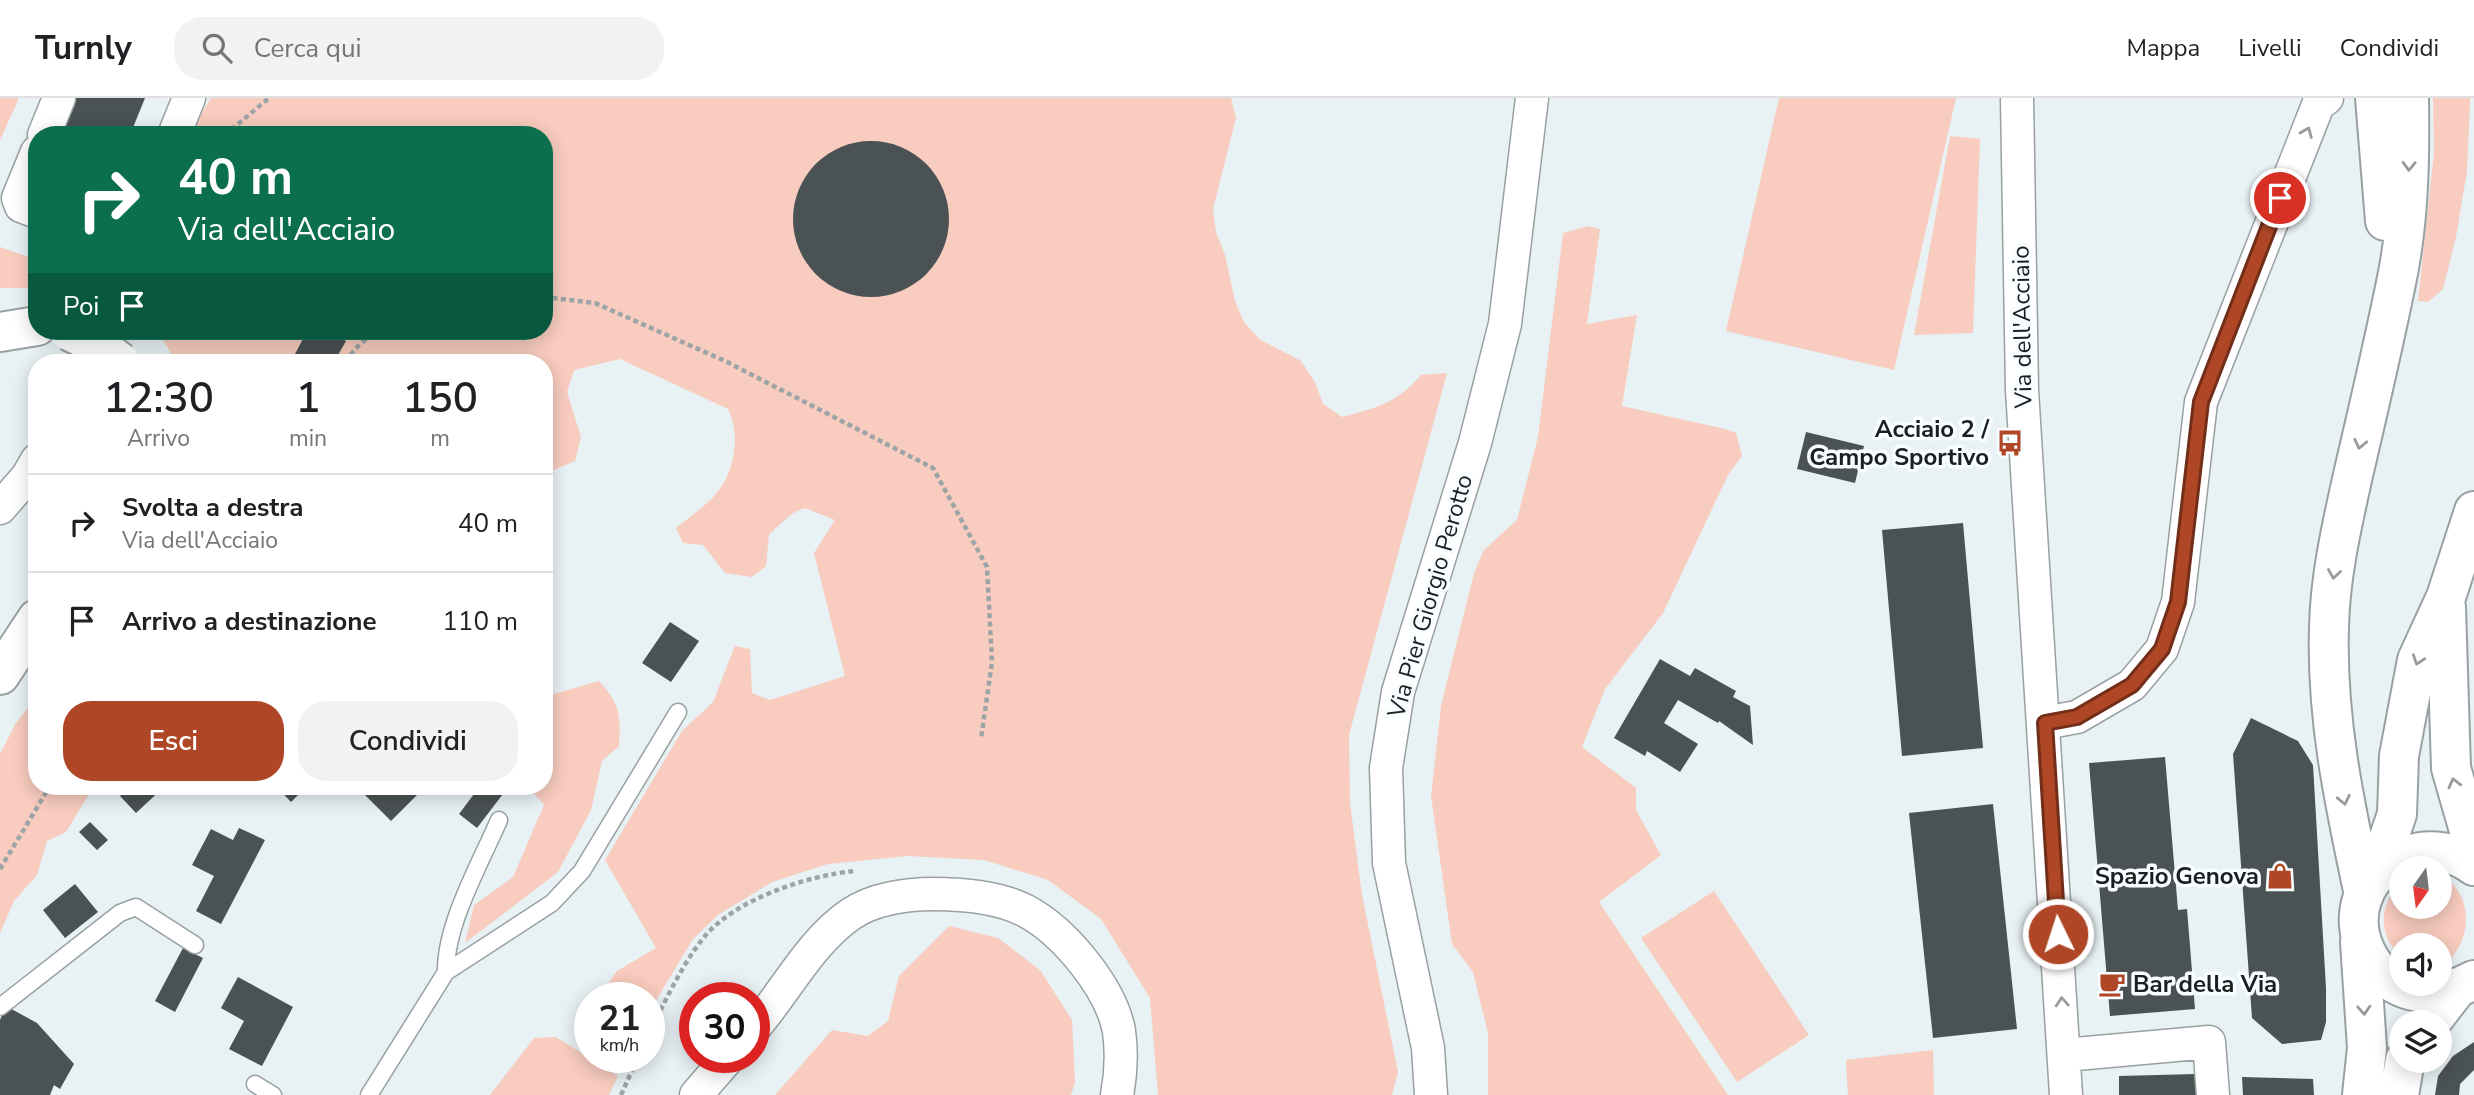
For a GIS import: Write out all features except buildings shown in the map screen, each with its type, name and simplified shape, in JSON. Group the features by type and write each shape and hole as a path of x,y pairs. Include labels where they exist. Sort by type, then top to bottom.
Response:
{"main road":[{"path":"2374,382 2385,236 2375,98"},
{"path":"2370,885 2338,773 2330,705 2329,626 2340,542 2397,280 2408,209 2409,98"},
{"path":"0,332 28,327"},
{"path":"88,340 110,354"},
{"path":"2362,1095 2367,1048 2358,918 2397,814 2399,756 2417,660 2446,597 2474,511"},
{"path":"2446,597 2451,768 2474,848"},
{"path":"0,675 28,633"},
{"path":"2370,885 2394,860 2416,852 2440,851 2463,858 2474,866"},
{"path":"2360,942 2378,971 2407,991 2431,995 2468,988"},
{"path":"2444,1010 2468,988"},
{"path":"2399,1095 2403,1073"}],"street":[{"path":"48,126 59,98"},
{"path":"178,126 189,98"},
{"name":"Via Pier Giorgio Perotto","path":"1431,1095 1428,1048 1389,863 1386,768 1398,692 1475,443 1505,324 1532,98"},
{"name":"Via dell'Acciaio","path":"2017,98 2023,403 2045,723 2066,1095"},
{"path":"2045,723 2077,717 2132,685 2162,649 2178,602 2201,402 2318,105 2327,98"},
{"path":"28,174 18,198 21,206 28,209"},
{"path":"0,508 28,475"},
{"path":"770,1008 828,934 852,913 914,894 988,899 1026,911 1085,961 1118,1029 1122,1070 1118,1095"},
{"path":"2064,1055 2209,1042 2213,1095"},
{"path":"696,1095 715,1073"}],"lane":[{"path":"369,1095 446,972 552,903 582,871 678,712"},
{"path":"446,972 446,959 466,897 499,820"},
{"path":"0,1007 120,913 136,907 195,945"},
{"path":"255,1084 272,1095"}],"path":[{"path":"236,126 269,98"},
{"path":"553,297 595,303 725,361 933,468 987,567 992,662 981,738"},
{"path":"352,354 365,340"},
{"path":"0,869 45,795"},
{"path":"665,1003 690,955 708,933 762,897 830,873 865,870"},
{"path":"621,1095 631,1073"}],"shaded area":[{"path":"0,98 19,98 0,140"},
{"path":"211,98 1231,98 1236,118 1213,209 1216,232 1225,255 1235,301 1244,322 1259,339 1301,361 1315,382 1323,404 1342,417 1386,403 1404,392 1421,375 1447,373 1349,735 1350,803 1362,895 1398,1072 1392,1095 1158,1095 1150,998 1101,919 1048,880 984,860 908,856 828,864 772,882 718,915 693,939 665,985 665,982 609,982 617,971 656,948 605,860 682,731 713,702 735,646 750,649 752,693 770,700 845,676 814,553 835,520 805,508 793,513 769,534 766,566 752,577 725,573 703,545 683,543 676,528 710,500 727,477 734,454 732,419 728,409 620,359 574,370 567,392 581,437 575,461 554,470 553,354 171,354 163,340 553,340 553,126 196,126"},
{"path":"1779,98 1956,98 1894,370 1726,331"},
{"path":"2433,98 2470,98 2470,102 2467,171 2456,237 2443,289 2428,302 2418,301 2434,152"},
{"path":"1950,136 1980,139 1973,333 1914,335"},
{"path":"1589,226 1600,229 1587,324 1637,315 1622,406 1736,433 1742,456 1728,475 1663,613 1605,689 1582,747 1636,788 1636,810 1661,855 1599,902 1728,1095 1488,1095 1488,1033 1473,972 1452,944 1431,796 1441,706 1474,573 1484,550 1517,520 1538,437 1563,233"},
{"path":"0,247 28,257 28,288 0,288"},
{"path":"599,681 618,710 619,746 602,761 591,810 558,872 465,943 474,905 513,877 544,805 535,795 553,795 554,694"},
{"path":"28,708 28,795 89,795 66,832 47,841 37,875 14,901 0,933 0,754 16,723"},
{"path":"2452,884 2464,905 2466,918 2465,931 2453,955 2452,933 2389,933 2389,941 2384,920 2388,900 2389,919 2452,919"},
{"path":"1714,891 1809,1035 1737,1082 1641,938"},
{"path":"949,926 998,938 1040,970 1072,1020 1075,1082 1071,1095 775,1095 832,1030 868,1036 888,1021 899,976"},
{"path":"556,1037 574,1048 574,1073 613,1073 618,1076 609,1095 490,1095 534,1038"},
{"path":"1933,1050 1934,1095 1848,1095 1846,1060"}],"place":[{"name":"Acciaio 2 / Campo Sportivo","path":"2010,443"},
{"name":"Spazio Genova","path":"2280,876"},
{"name":"Bar della Via","path":"2112,984"}],"route":[{"path":"2058,934 2045,723 2077,717 2132,685 2162,649 2178,602 2201,402 2280,198"}]}
